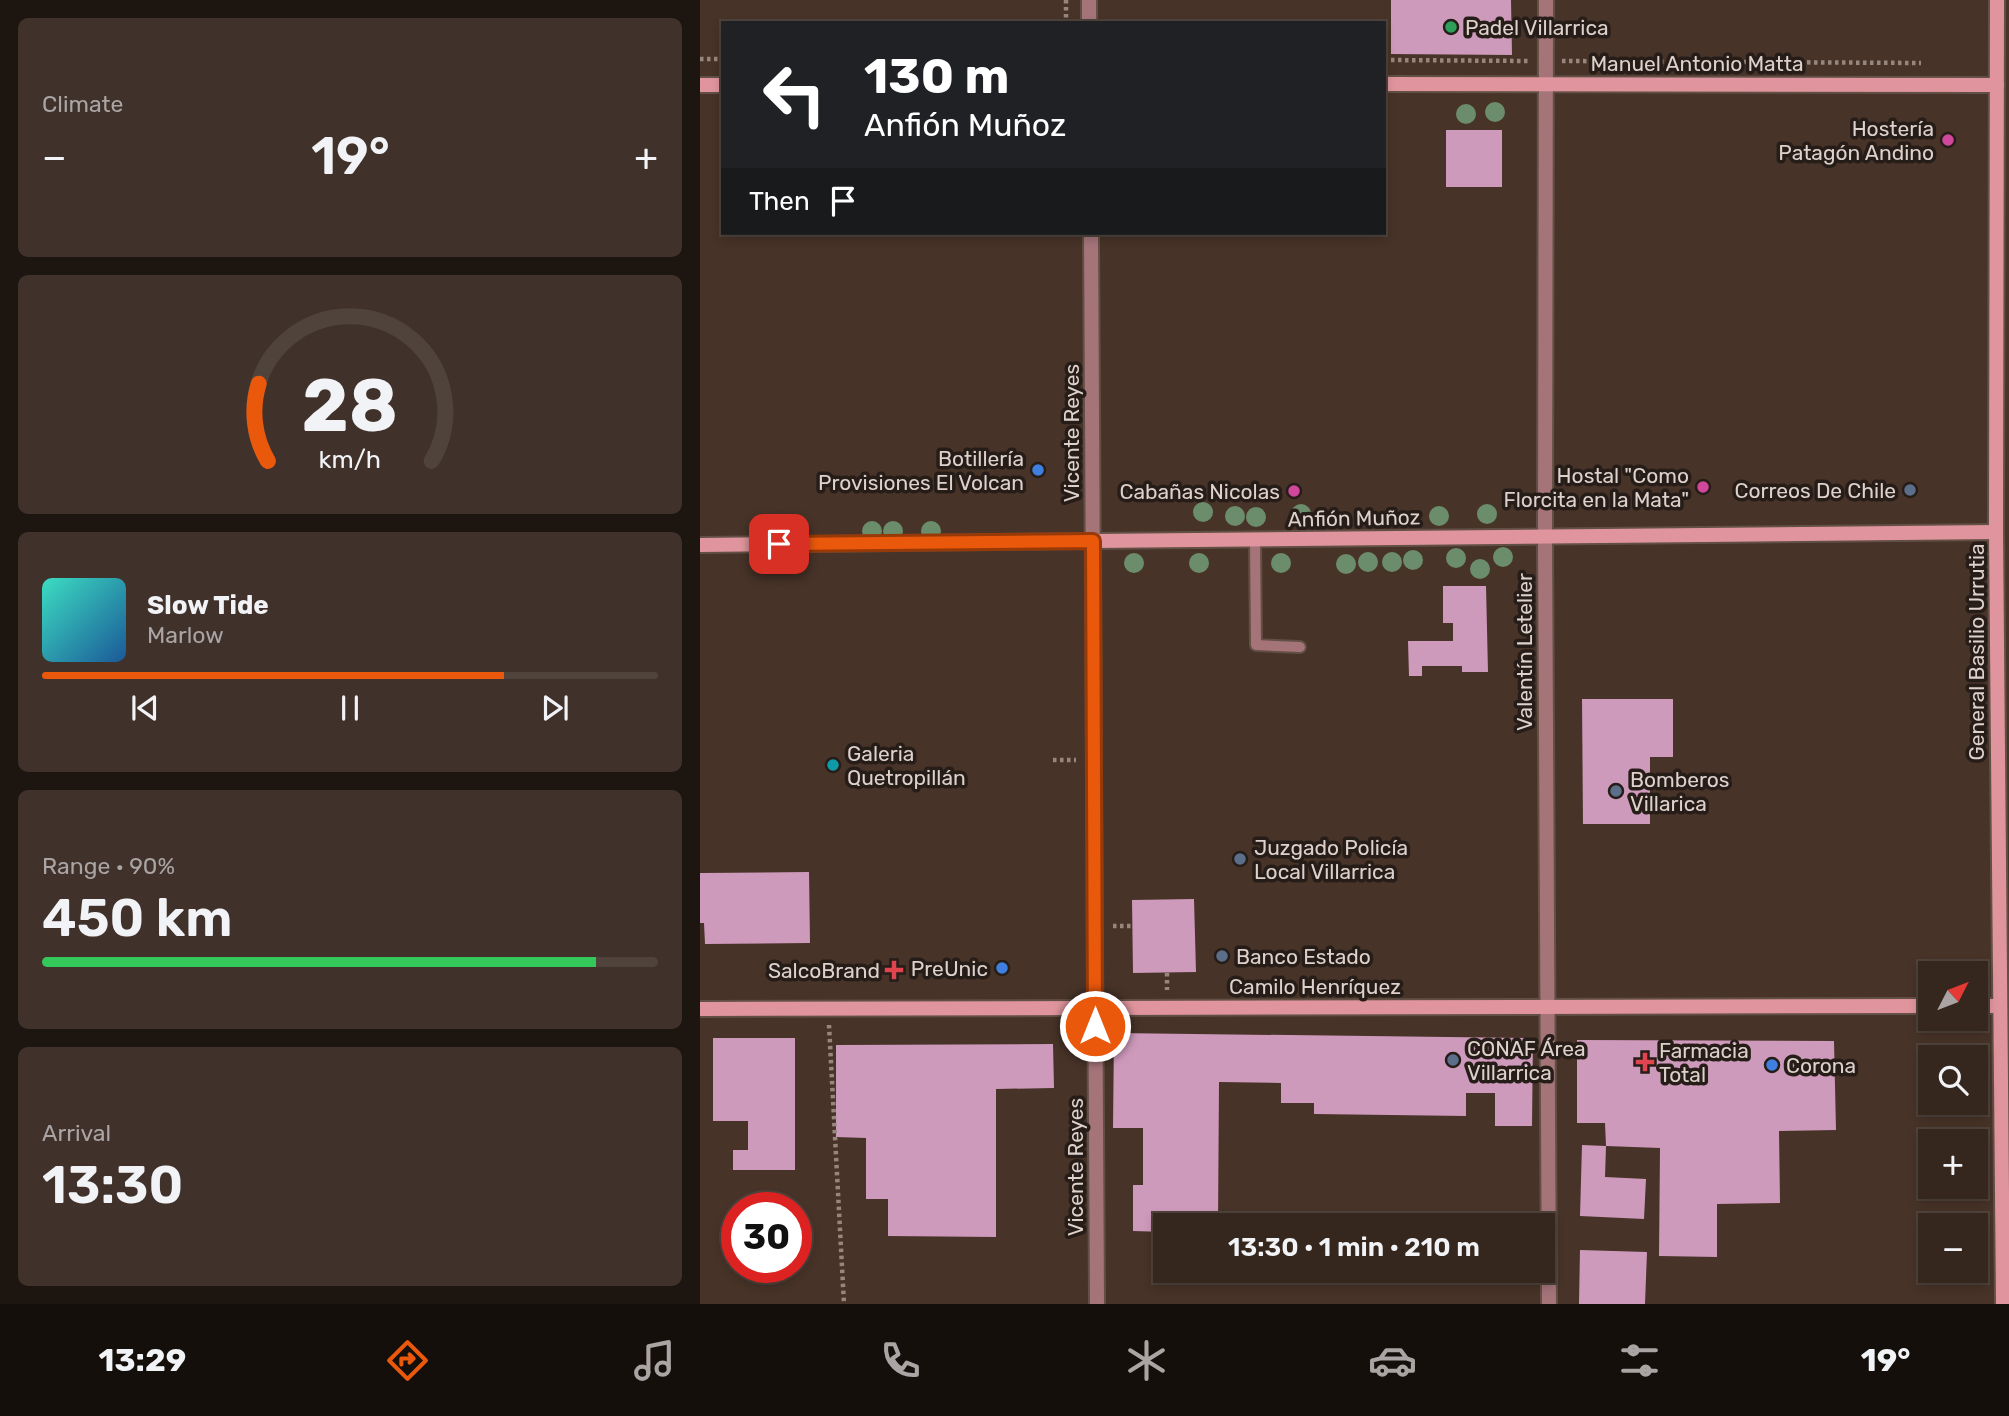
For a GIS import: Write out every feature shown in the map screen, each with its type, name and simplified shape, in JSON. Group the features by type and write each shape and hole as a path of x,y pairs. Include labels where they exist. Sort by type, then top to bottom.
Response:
{"main road":[{"name":"General Basilio Urrutia","path":"1997,0 2003,85 2003,1304"},
{"path":"700,85 721,85"},
{"name":"Manuel Antonio Matta","path":"1386,85 2003,85"},
{"name":"Anfión Muñoz","path":"700,545 2003,532"},
{"name":"Camilo Henríquez","path":"700,1009 1918,1006"}],"street":[{"path":"1089,0 1089,21"},
{"name":"Valentín Letelier","path":"1546,0 1545,537 1549,1304"},
{"name":"Vicente Reyes","path":"1091,235 1097,1304"}],"lane":[{"path":"1255,540 1256,645 1300,647"}],"path":[{"path":"1066,0 1066,21"},
{"path":"700,59 721,59"},
{"path":"1386,60 1928,63"},
{"path":"828,1008 844,1304"}],"building":[{"name":"Padel Villarrica","path":"1391,0 1511,0 1512,55 1391,54"},
{"path":"1446,130 1502,130 1502,187 1446,187"},
{"path":"1443,586 1486,586 1488,672 1462,672 1462,666 1422,666 1422,676 1409,676 1408,641 1453,641 1453,623 1443,623"},
{"name":"Bomberos Villarica","path":"1582,699 1673,699 1673,757 1650,757 1650,824 1583,824"},
{"path":"809,872 810,943 705,944 704,923 700,923 700,873"},
{"path":"1194,899 1196,972 1133,973 1132,900"},
{"path":"1114,1033 1533,1038 1532,1126 1495,1126 1495,1093 1466,1093 1466,1116 1314,1114 1314,1103 1281,1103 1281,1083 1219,1082 1218,1213 1153,1213 1153,1232 1133,1231 1133,1185 1143,1185 1143,1128 1113,1128"},
{"path":"713,1038 795,1038 795,1170 733,1170 733,1150 748,1150 748,1121 713,1121"},
{"path":"1577,1040 1834,1041 1836,1130 1779,1131 1780,1203 1717,1204 1717,1257 1659,1256 1660,1148 1606,1146 1605,1123 1577,1123"},
{"path":"1053,1044 1054,1088 996,1089 996,1237 888,1236 888,1199 866,1199 866,1138 836,1137 836,1045"},
{"path":"1582,1145 1606,1146 1605,1177 1646,1179 1644,1219 1580,1216"},
{"path":"1580,1250 1647,1252 1645,1304 1579,1304"}],"place":[{"name":"Padel Villarrica","path":"1451,27"},
{"name":"Hostería Patagón Andino","path":"1948,140"},
{"name":"Botillería Provisiones El Volcan","path":"1038,470"},
{"name":"Hostal \"Como Florcita en la Mata\"","path":"1703,487"},
{"name":"Correos De Chile","path":"1910,490"},
{"name":"Cabañas Nicolas","path":"1294,491"},
{"name":"Galeria Quetropillán","path":"833,765"},
{"name":"Bomberos Villarica","path":"1616,791"},
{"name":"Juzgado Policía Local Villarrica","path":"1240,859"},
{"name":"Banco Estado","path":"1222,956"},
{"name":"PreUnic","path":"1002,968"},
{"name":"SalcoBrand","path":"894,970"},
{"name":"CONAF Área Villarrica","path":"1453,1060"},
{"name":"Farmacia Total","path":"1645,1062"},
{"name":"Corona","path":"1772,1065"}],"route":[{"path":"779,544 1093,541 1095,1026"}]}
